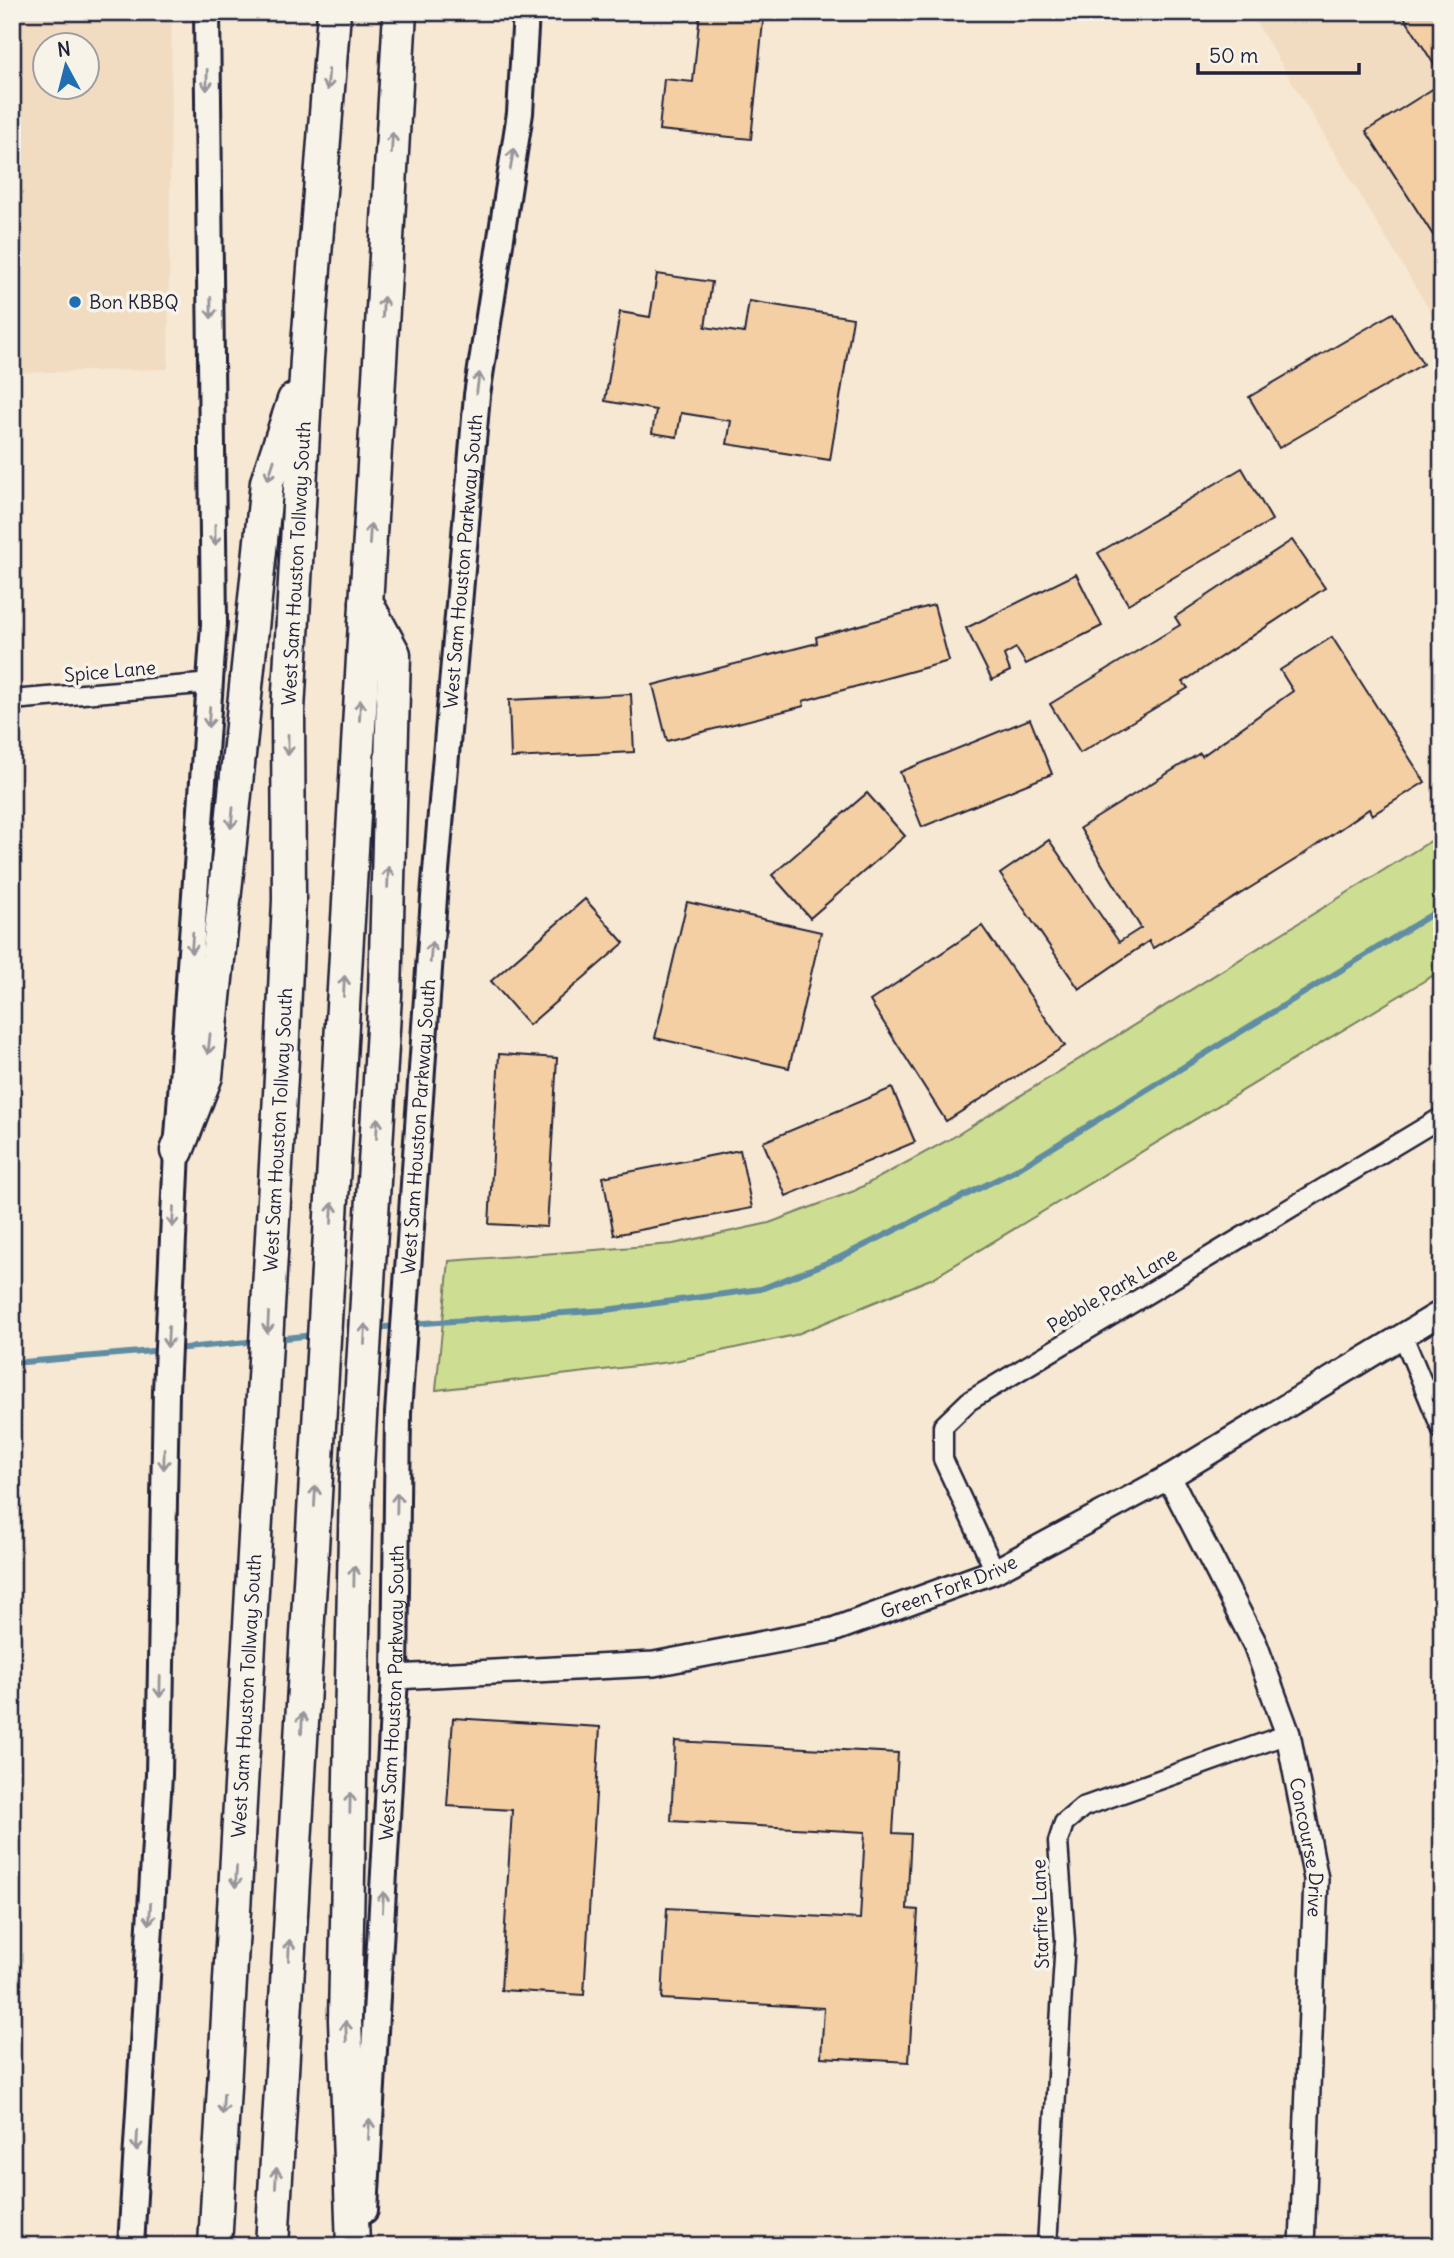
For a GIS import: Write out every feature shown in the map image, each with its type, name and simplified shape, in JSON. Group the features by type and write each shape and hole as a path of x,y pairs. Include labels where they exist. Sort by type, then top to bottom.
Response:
{"highway":[{"name":"West Sam Houston Tollway South","path":"215,2246 263,1418 289,900 288,711 307,358 334,12"},
{"path":"272,2246 400,12"},
{"path":"177,1151 206,1076 267,482 307,358"},
{"path":"353,2246 345,2021 355,1499 385,995 394,654 366,602"}],"main road":[{"path":"131,2246 159,1775 170,1284 177,1151 212,683 215,477 206,105 208,12"},
{"name":"West Sam Houston Parkway South","path":"362,2246 396,1677 398,1413 464,531 477,395 520,113 526,12"}],"street":[{"name":"Spice Lane","path":"12,700 212,683"},
{"name":"Pebble Park Lane","path":"995,1571 943,1459 943,1426 968,1401 1442,1117"},
{"name":"Green Fork Drive","path":"396,1677 654,1664 833,1630 995,1571 1169,1478 1442,1312"},
{"path":"1403,1336 1442,1430"},
{"name":"Concourse Drive","path":"1169,1478 1255,1644 1288,1734 1316,1879 1302,2246"},
{"name":"Starfire Lane","path":"1047,2246 1065,1940 1058,1842 1064,1823 1083,1807 1288,1734"}],"shaded area":[{"path":"12,12 172,12 168,369 12,373"},
{"path":"1250,12 1442,12 1442,331"}],"green space":[{"path":"1442,834 1442,970 933,1278 795,1335 670,1362 436,1390 449,1261 673,1244 769,1223 854,1191 952,1138"}],"building":[{"path":"700,12 764,12 751,139 659,130 664,79 693,82"},
{"path":"1401,12 1442,12 1442,77"},
{"path":"1442,83 1442,249 1366,131"},
{"path":"657,274 712,282 705,327 744,333 749,301 853,318 830,460 727,444 731,421 681,413 677,437 652,433 656,410 605,401 620,312 650,317"},
{"path":"1393,313 1423,364 1279,448 1249,397"},
{"path":"1242,468 1272,520 1128,604 1098,553"},
{"path":"1292,540 1325,588 1183,682 1188,688 1080,753 1050,704 1180,625 1175,617"},
{"path":"1076,574 1102,626 1026,664 1016,648 1004,655 1010,671 992,680 966,628"},
{"path":"934,605 949,661 803,701 804,706 667,741 653,685 817,643 816,637"},
{"path":"1332,637 1425,782 1372,815 1369,809 1301,856 1197,921 1153,948 1149,941 1079,989 1000,874 1049,840 1119,942 1141,928 1080,828 1200,753 1202,756 1293,691 1280,670"},
{"path":"631,694 634,752 511,758 509,700"},
{"path":"1030,719 1052,774 922,827 900,772"},
{"path":"867,793 905,836 810,918 772,875"},
{"path":"585,899 624,943 529,1025 491,981"},
{"path":"687,902 821,932 789,1068 655,1038"},
{"path":"982,926 1065,1046 946,1121 870,1001"},
{"path":"499,1054 557,1058 547,1227 489,1224"},
{"path":"892,1088 915,1142 786,1196 763,1142"},
{"path":"740,1150 752,1208 614,1235 603,1177"},
{"path":"453,1718 600,1727 584,1995 501,1990 512,1810 447,1806"},
{"path":"675,1741 898,1753 893,1833 911,1834 907,1909 918,1910 909,2062 821,2057 824,2008 662,1999 667,1908 860,1919 865,1832 671,1821"}],"waterway":[{"path":"411,1324 606,1310 761,1289 839,1258 1016,1170 1442,908"},
{"path":"373,1328 397,1326"},
{"path":"276,1339 314,1335"},
{"path":"175,1349 258,1341"},
{"path":"12,1363 164,1350"}],"place":[{"name":"Bon KBBQ","path":"75,302"}]}
